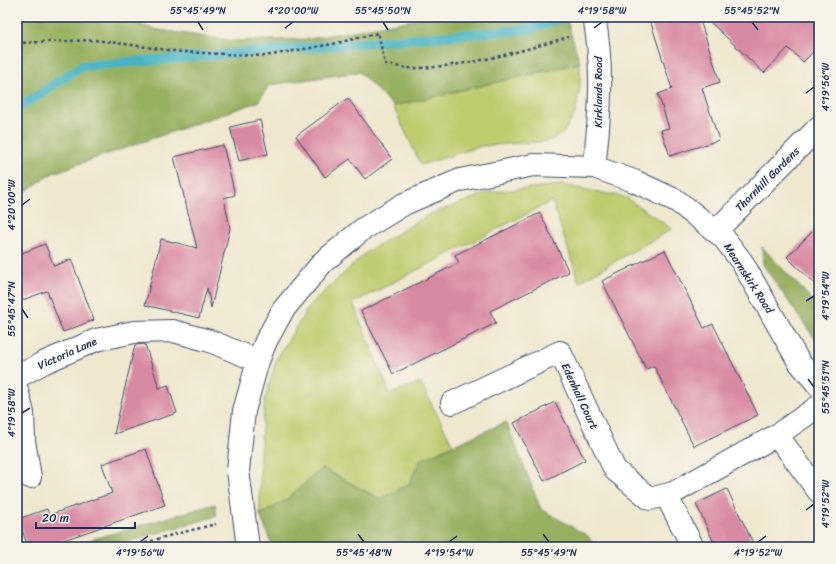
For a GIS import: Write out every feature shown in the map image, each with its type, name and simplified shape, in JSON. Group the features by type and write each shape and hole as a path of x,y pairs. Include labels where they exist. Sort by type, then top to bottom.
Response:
{"street":[{"name":"Kirklands Road","path":"594,167 599,121 601,75 595,23"},
{"name":"Thornhill Gardens","path":"716,231 819,128"},
{"name":"Mearnskirk Road","path":"248,547 238,471 244,411 258,361 266,341 283,310 323,262 362,229 404,204 460,180 533,165 594,167 634,181 677,201 716,231 742,262 799,362 819,386"},
{"name":"Victoria Lane","path":"17,377 43,363 96,340 134,332 173,331 210,340 258,361"},
{"name":"Edenhall Court","path":"452,403 560,352 615,470 650,499 673,493 777,435 819,406"},
{"path":"17,390 23,413 24,441 30,477"},
{"path":"777,435 819,492"},
{"path":"666,494 693,547"}],"path":[{"path":"17,42 95,40 182,52 264,56 333,44 378,33 385,64 417,68 467,64 520,52 595,23"},
{"path":"134,547 164,537 244,518"}],"green space":[{"path":"17,17 116,17 153,29 234,41 309,39 429,17 566,17 580,63 393,106 359,72 269,85 258,102 53,173 17,197"},
{"path":"580,63 580,88 575,114 563,133 548,141 481,146 421,165 393,106"},
{"path":"561,185 625,197 672,229 579,282 552,201 353,303 390,394 420,382 453,445 420,460 409,484 380,499 322,468 285,501 260,515 260,450 265,399 277,358 311,304 368,251 428,215 490,192"},
{"path":"762,247 819,307 819,345 763,265"},
{"path":"506,422 541,509 588,536 595,547 273,547 260,515 285,501 322,468 380,499 409,484 420,460"},
{"path":"215,504 217,516 110,547 66,547"}],"building":[{"path":"649,17 699,17 720,82 702,88 719,140 670,156 661,130 669,128 658,94 672,89"},
{"path":"705,17 819,17 819,46 803,62 788,48 764,73"},
{"path":"348,98 392,159 365,179 350,159 325,177 296,136"},
{"path":"260,120 268,154 239,161 230,127"},
{"path":"223,145 235,195 224,198 230,228 211,308 207,288 199,318 145,305 161,239 197,248 174,157"},
{"path":"540,213 569,272 490,311 496,323 393,374 361,311 459,263 455,255"},
{"path":"819,225 819,288 787,257"},
{"path":"45,244 54,266 71,259 94,320 63,332 47,291 17,302 17,255"},
{"path":"665,250 704,328 713,324 758,415 694,446 654,366 646,369 602,281"},
{"path":"145,344 159,388 168,385 177,413 114,434 135,345"},
{"path":"555,402 585,460 544,481 514,423"},
{"path":"146,449 165,505 58,542 60,547 28,547 18,519 47,509 49,515 112,493 102,464"},
{"path":"727,489 755,547 716,547 696,504"}],"waterway":[{"path":"17,107 32,99 82,66 529,29 565,17"}]}
